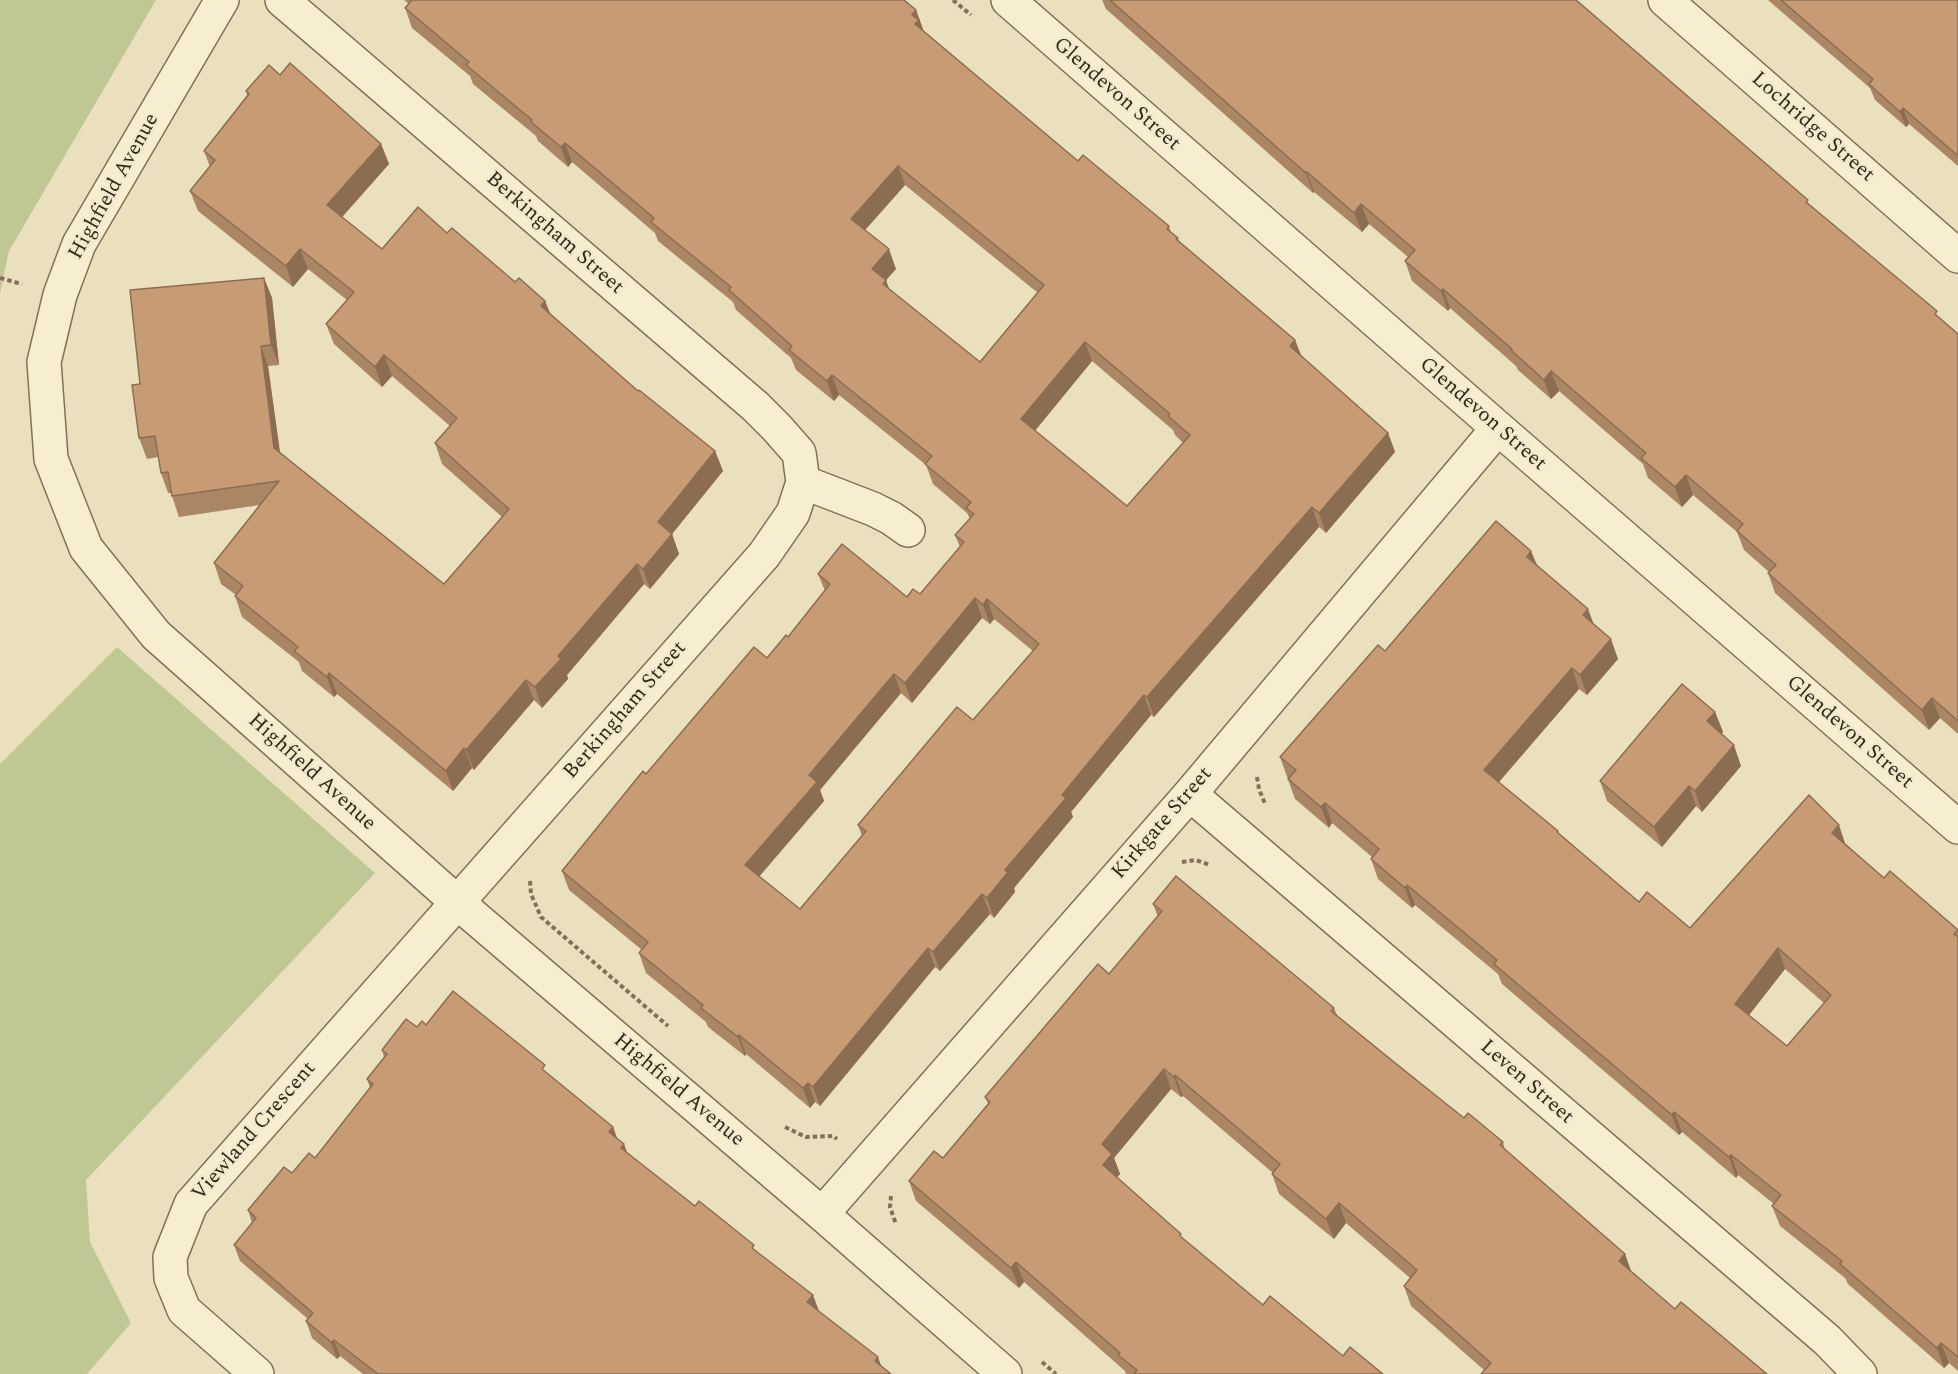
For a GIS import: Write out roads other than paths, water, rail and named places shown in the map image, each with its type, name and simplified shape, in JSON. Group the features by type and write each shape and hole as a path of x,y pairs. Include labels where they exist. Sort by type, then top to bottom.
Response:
{"street":[{"name":"Highfield Avenue","path":"222,0 79,244 60,295 44,362 51,459 86,548 156,635 458,903 822,1214 1005,1374"},
{"name":"Berkingham Street","path":"282,0 754,406 799,453 803,482 793,513 764,555 458,903"},
{"name":"Glendevon Street","path":"1008,0 1958,827"},
{"name":"Lochridge Street","path":"1665,0 1958,256"},
{"name":"Kirkgate Street","path":"822,1214 1190,795 1497,428"},
{"path":"803,482 873,509 908,530"},
{"name":"Leven Street","path":"1190,795 1818,1333 1860,1374"},
{"name":"Viewland Crescent","path":"257,1374 184,1310 171,1278 170,1257 191,1204 458,903"}]}
